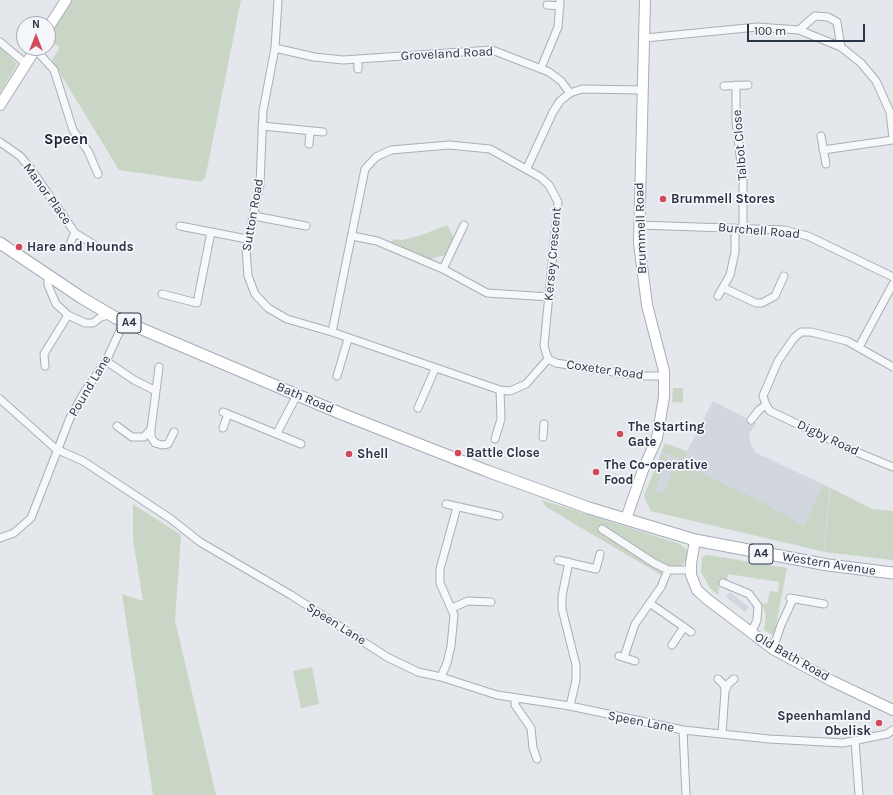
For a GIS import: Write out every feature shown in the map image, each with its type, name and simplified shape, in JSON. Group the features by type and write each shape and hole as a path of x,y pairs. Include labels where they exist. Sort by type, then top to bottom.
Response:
{"main road":[{"name":"Bath Road","path":"0,243 109,315 124,322 297,395 481,469 626,519"},
{"name":"Western Avenue","path":"626,519 695,540 828,565 893,574"}],"street":[{"path":"56,16 66,0"},
{"name":"Sutton Road","path":"278,0 275,48 262,126 260,184 254,216 247,240 246,258 248,276 255,294 261,302 278,316 332,332"},
{"name":"Brummell Road","path":"626,519 643,470 657,438 664,405 664,376 644,289 639,224 645,0"},
{"path":"541,68 558,27 560,3 547,5"},
{"path":"799,30 815,16 828,17 836,22 840,35 841,47"},
{"path":"645,38 757,27 799,30 841,47 861,62 876,81 890,112 893,139 823,150"},
{"path":"0,42 25,62"},
{"name":"Groveland Road","path":"275,48 320,58 358,60 484,49 500,51 541,68 561,81 570,93"},
{"path":"0,105 29,56"},
{"path":"42,56 54,70 73,130 88,151 98,174"},
{"path":"358,60 358,69"},
{"path":"724,86 748,85"},
{"name":"Talbot Close","path":"736,86 736,122 743,180 743,228"},
{"path":"527,168 553,112 560,101 570,93 582,89 642,90"},
{"path":"262,126 323,132"},
{"path":"309,144 310,131"},
{"path":"821,136 826,164"},
{"name":"Manor Place","path":"0,142 20,156 31,169 75,233 93,244"},
{"name":"Kersey Crescent","path":"332,332 365,169 376,157 391,150 449,145 490,148 527,168 549,185 558,202 550,297 544,346 548,360"},
{"path":"254,216 306,226"},
{"name":"Burchell Road","path":"639,224 784,230 808,236 893,277"},
{"path":"443,269 464,225"},
{"path":"180,226 247,240"},
{"path":"718,296 730,276 735,252 735,228"},
{"path":"162,294 197,303 211,232"},
{"name":"Manor Place","path":"71,241 75,233"},
{"path":"352,236 377,241 443,269 487,293 550,297"},
{"path":"48,275 48,285 56,304 68,315 85,323 93,323 101,317 109,315"},
{"path":"724,288 756,303 762,303 775,296 784,276"},
{"path":"859,347 893,284"},
{"path":"46,366 44,354 68,315"},
{"name":"Pound Lane","path":"0,538 14,533 31,518 52,466 56,449 70,418 85,391 106,361 124,322"},
{"path":"332,332 348,339 500,390 510,391 526,384 548,360"},
{"path":"751,420 759,410 766,405 763,396 778,360 794,338 801,332 812,332 847,341 893,367"},
{"path":"337,376 348,339"},
{"name":"Coxeter Road","path":"548,360 556,363 626,374 664,376"},
{"path":"106,361 134,380 156,391"},
{"path":"159,367 151,437 155,443 162,446 168,444 174,432"},
{"path":"418,408 435,368"},
{"path":"495,439 500,419 500,390"},
{"path":"277,433 297,395"},
{"name":"Speen Lane","path":"0,399 56,449 90,465 171,519 200,542 291,595 387,657 418,672 515,698 570,706 683,730 769,739 834,743 843,743 887,734 893,730"},
{"name":"Digby Road","path":"766,405 770,411 807,430 893,467"},
{"path":"223,428 225,413 301,444"},
{"path":"543,437 544,424"},
{"path":"118,426 132,437 144,437 151,429"},
{"path":"446,504 458,506 488,517 499,516"},
{"path":"441,677 447,663 454,631 454,615 440,583 440,569 458,506"},
{"path":"602,529 654,563 668,570 691,570"},
{"name":"Old Bath Road","path":"695,540 691,570 694,585 701,594 773,649 832,681 893,710"},
{"path":"558,560 596,569 600,554"},
{"path":"569,562 562,596 562,609 576,665 576,680 570,706"},
{"path":"635,661 622,656 635,624 651,604 666,578 668,570"},
{"path":"723,584 749,594 758,606 757,620 754,627 749,631"},
{"path":"452,608 468,601 483,598 491,602"},
{"path":"773,649 791,598 824,604"},
{"path":"651,604 691,632"},
{"path":"672,645 684,627"},
{"path":"718,679 724,685 725,691 722,734"},
{"path":"725,691 728,684 734,679"},
{"path":"515,698 515,705 531,728 533,748 537,759"},
{"path":"683,730 686,795"},
{"path":"855,740 859,795"}],"shaded area":[{"path":"713,401 756,423 749,434 751,445 756,453 831,488 824,552 651,511 644,496 665,443 687,451"},
{"path":"730,592 749,607 745,612 726,597"}],"green space":[{"path":"69,0 241,0 205,179 203,179 202,182 119,170 52,60 56,56 60,47 56,45 56,21"},
{"path":"0,47 17,64 0,93"},
{"path":"447,225 454,238 446,255 433,258 431,261 391,242 394,239 402,240 419,236"},
{"path":"673,388 683,388 683,403 672,402"},
{"path":"665,444 687,452 684,460 662,452"},
{"path":"661,455 668,457 655,490 664,493 673,471 686,466 756,499 804,526 823,486 829,489 823,551 651,511 644,496"},
{"path":"831,488 872,509 893,511 893,560 824,552"},
{"path":"542,500 680,544 686,549 688,556 686,561 679,568 666,568 661,575 546,507"},
{"path":"133,504 181,535 175,620 216,795 153,795 122,594 143,601 133,539"},
{"path":"708,555 787,568 774,636 764,630 766,615 762,603 767,604 770,591 778,592 779,582 728,574 726,583 720,582 718,595 710,588 701,572 702,557"},
{"path":"312,667 319,704 301,708 293,671"}],"place":[{"name":"Brummell Stores","path":"663,199"},
{"name":"Hare and Hounds","path":"19,247"},
{"name":"The Starting Gate","path":"620,434"},
{"name":"Battle Close","path":"458,453"},
{"name":"Shell","path":"349,454"},
{"name":"The Co-operative Food","path":"596,472"},
{"name":"Speenhamland Obelisk","path":"879,723"}],"district":[{"name":"Speen","path":"66,140"}]}
